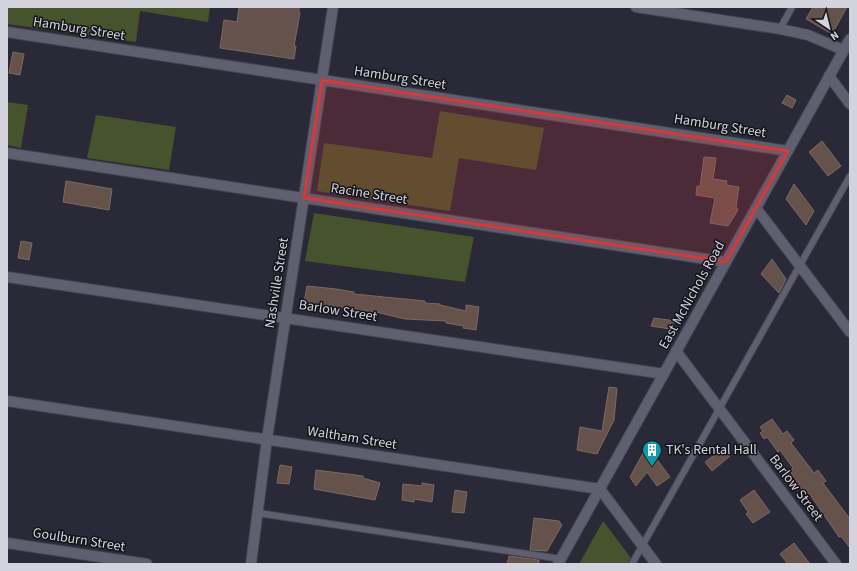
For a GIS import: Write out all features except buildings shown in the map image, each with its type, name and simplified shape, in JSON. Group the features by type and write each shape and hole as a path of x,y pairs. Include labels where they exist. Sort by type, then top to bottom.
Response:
{"street":[{"name":"Nashville Street","path":"251,564 267,439 333,7"},
{"path":"636,7 780,29 808,35 843,50"},
{"name":"Hamburg Street","path":"7,32 788,151"},
{"name":"East McNichols Road","path":"559,562 850,39"},
{"path":"829,76 850,104"},
{"name":"Racine Street","path":"7,153 726,262"},
{"path":"756,208 850,332"},
{"name":"Barlow Street","path":"7,277 664,374"},
{"name":"Barlow Street","path":"676,351 836,564"},
{"name":"Waltham Street","path":"7,401 600,489"},
{"path":"600,489 656,564"},
{"name":"Goulburn Street","path":"7,543 147,564"}],"lane":[{"path":"780,29 792,7"},
{"path":"632,564 850,176"},
{"path":"258,513 559,562"}],"highlighted area":[{"path":"322,80 788,151 726,262 304,198"}],"green space":[{"path":"7,7 210,7 208,22 140,11 136,42 7,24"},
{"path":"7,102 28,105 21,148 7,145"},
{"path":"440,111 544,128 536,170 459,158 450,211 317,191 324,143 432,158"},
{"path":"96,115 176,127 169,170 87,158"},
{"path":"314,213 474,237 465,282 305,261"},
{"path":"603,521 631,558 627,564 579,564"}],"place":[{"name":"TK's Rental Hall","path":"652,467"}]}
